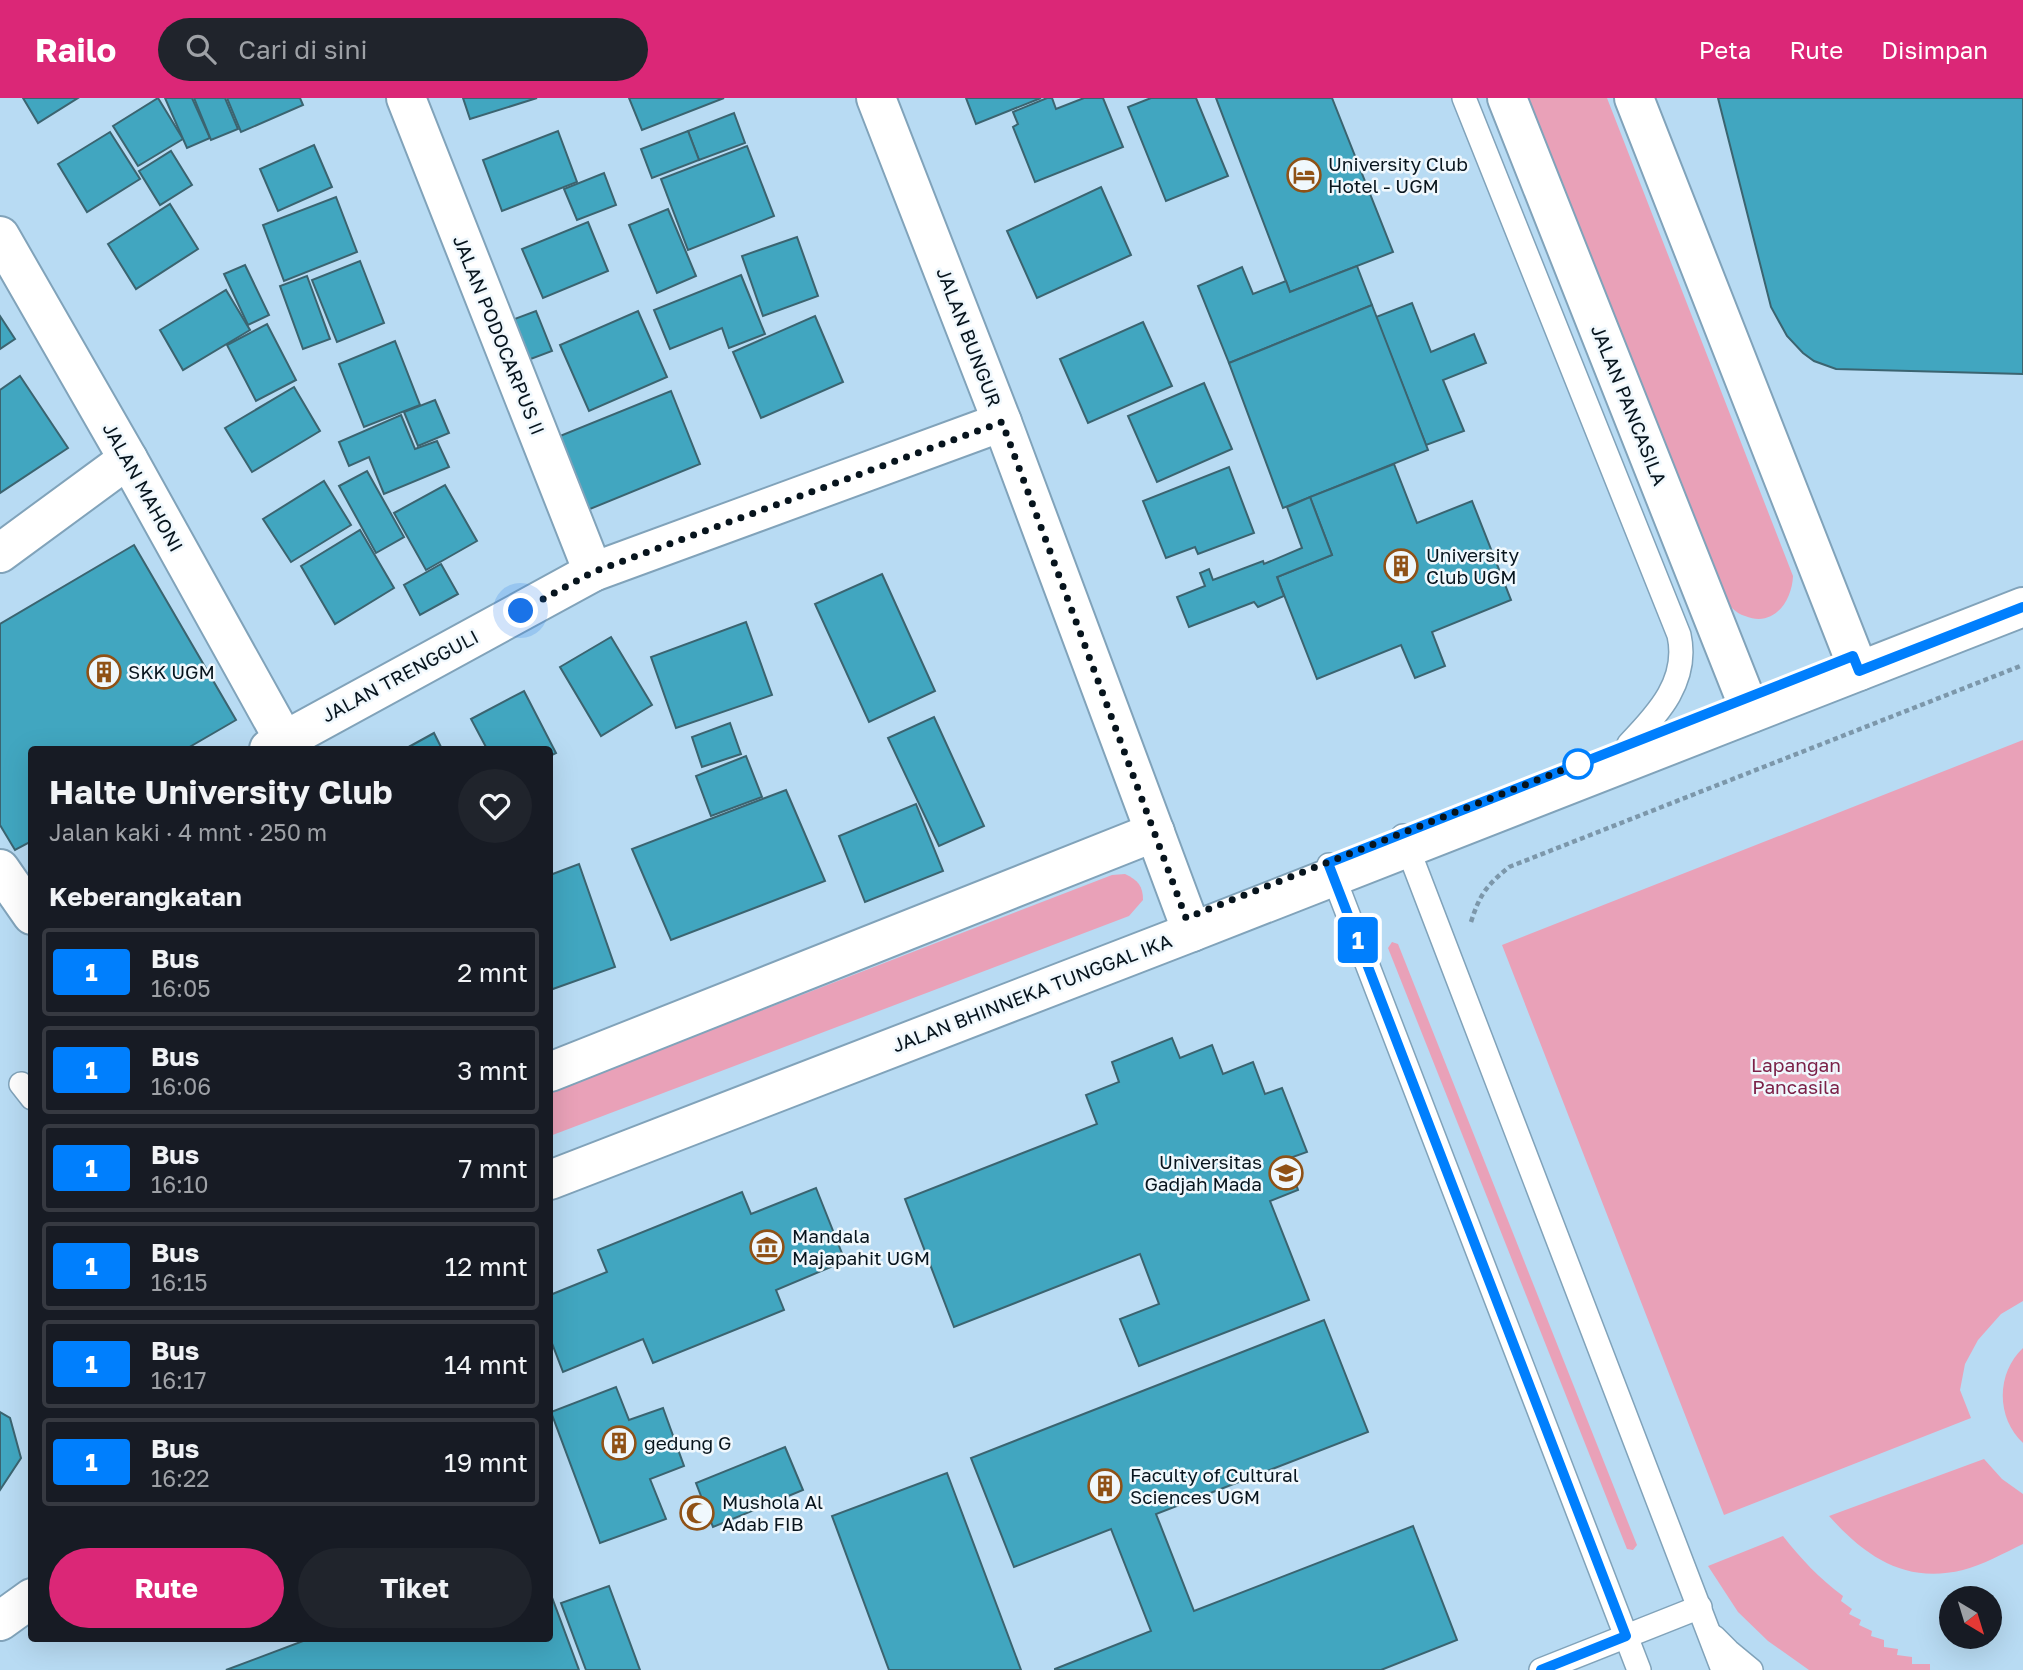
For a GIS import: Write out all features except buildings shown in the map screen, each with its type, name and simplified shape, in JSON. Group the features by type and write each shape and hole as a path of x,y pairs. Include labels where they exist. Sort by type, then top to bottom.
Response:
{"street":[{"name":"JALAN PODOCARPUS II","path":"406,98 593,572"},
{"name":"JALAN BUNGUR","path":"876,98 1002,422 1189,925"},
{"name":"JALAN PANCASILA","path":"1507,98 1748,705"},
{"path":"1634,98 1856,664"},
{"name":"JALAN MAHONI","path":"0,236 128,459 276,744"},
{"name":"JALAN TRENGGULI","path":"276,744 593,572 1002,422"},
{"path":"0,553 128,459"},
{"name":"JALAN BHINNEKA TUNGGAL IKA","path":"553,1179 1748,705 1856,664 2023,607"},
{"name":"JALAN BHINNEKA TUNGGAL IKA","path":"1404,840 1629,744 1748,705"},
{"path":"553,1071 1155,832"},
{"path":"0,869 28,905"},
{"path":"0,1621 28,1601"}],"lane":[{"path":"1464,98 1682,646 1679,673 1668,699 1629,744"},
{"path":"1546,304 1583,289"},
{"path":"1404,840 1723,1670"},
{"path":"1331,869 1639,1670"},
{"path":"1541,1670 1700,1607"},
{"path":"1708,1630 1751,1670"}],"path":[{"path":"1470,925 1478,900 1490,882 1508,867 2023,664"}],"green space":[{"path":"1528,98 1607,98 1793,576 1785,603 1773,615 1755,619 1745,616 1735,611 1723,598"},
{"name":"Lapangan Pancasila","path":"2023,740 2023,1301 2001,1314 1978,1340 1965,1364 1960,1390 1971,1418 1724,1515 1502,945"},
{"path":"1125,874 1141,887 1143,900 1129,916 553,1135 553,1091 1112,875"},
{"path":"1392,942 1398,944 1637,1545 1633,1550 1627,1549 1388,948"},
{"path":"2023,1348 2023,1443 2008,1421 2003,1396 2008,1370"},
{"path":"1984,1459 2002,1479 2023,1494 2023,1544 1978,1565 1942,1573 1905,1570 1872,1555 1829,1516"},
{"path":"1783,1536 1811,1568 1843,1596 1841,1601 1852,1609 1849,1614 1861,1620 1859,1625 1872,1631 1871,1636 1884,1640 1884,1647 1898,1649 1897,1655 1912,1657 1912,1664 1930,1664 1930,1670 1809,1670 1768,1641 1738,1612 1708,1566"}],"bus line":[{"name":"1","path":"1541,1670 1626,1636 1328,863 1853,656 1859,671 2023,607"}],"place":[{"name":"University Club Hotel - UGM","path":"1304,175"},
{"name":"University Club UGM","path":"1401,566"},
{"name":"SKK UGM","path":"104,672"},
{"name":"Universitas Gadjah Mada","path":"1286,1173"},
{"name":"Mandala Majapahit UGM","path":"767,1247"},
{"name":"gedung G","path":"619,1443"},
{"name":"Faculty of Cultural Sciences UGM","path":"1105,1486"},
{"name":"Mushola Al Adab FIB","path":"697,1513"}],"route":[{"path":"521,611 593,572 1002,422 1186,918 1578,764"}]}
